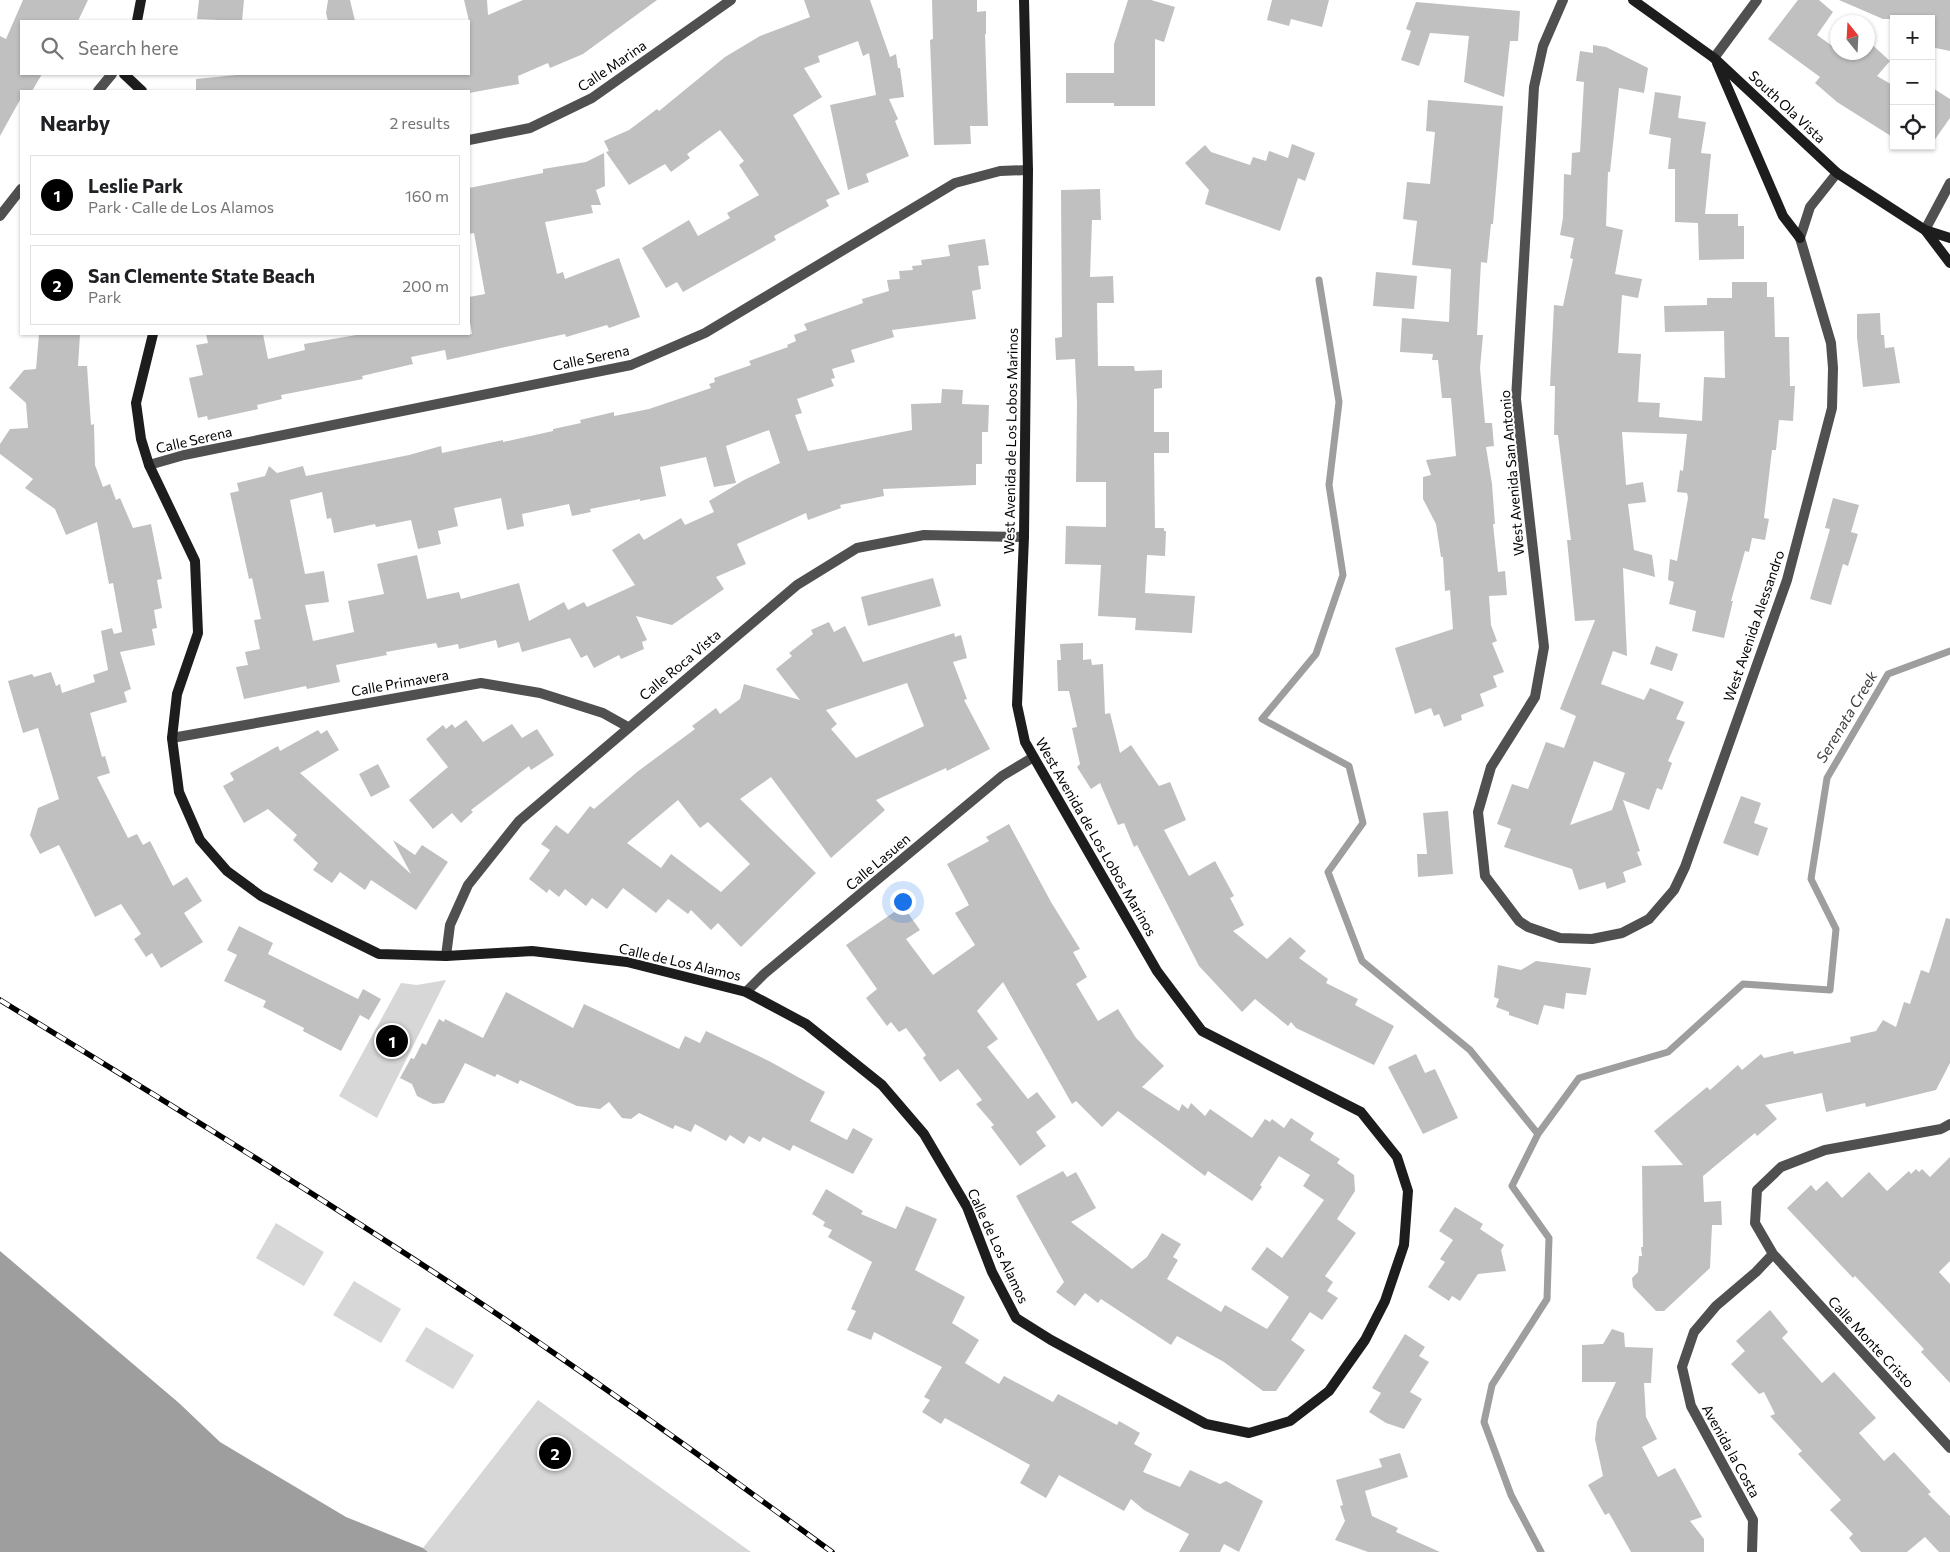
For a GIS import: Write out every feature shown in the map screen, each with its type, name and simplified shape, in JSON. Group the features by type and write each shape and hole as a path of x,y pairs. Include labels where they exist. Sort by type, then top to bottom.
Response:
{"street":[{"path":"137,20 141,0"},
{"name":"Calle Marina","path":"470,140 530,128 592,98 730,0"},
{"name":"West Avenida de Los Lobos Marinos","path":"1024,0 1028,170 1024,537 1017,705 1025,742 1032,758 1157,971 1202,1031 1361,1112 1397,1157 1408,1191 1404,1245 1385,1302 1365,1340"},
{"name":"West Avenida San Antonio","path":"1519,921 1485,876 1478,812 1491,767 1535,697 1544,647 1516,399 1534,86 1543,46 1563,0"},
{"name":"South Ola Vista","path":"1633,0 1714,58 1836,173 1924,230 1950,238"},
{"path":"1757,0 1714,58 1783,216 1800,238"},
{"path":"99,90 111,75"},
{"path":"125,75 141,90"},
{"name":"Calle Serena","path":"149,465 184,455 631,365 705,333 955,183 1000,171 1028,170"},
{"path":"1800,238 1810,208 1836,173"},
{"path":"1924,230 1950,183"},
{"path":"0,216 20,190"},
{"name":"South Ola Vista","path":"1924,230 1950,263"},
{"name":"West Avenida Alessandro","path":"1519,921 1538,932 1560,938 1592,939 1622,934 1634,929 1656,912 1674,890 1685,867 1787,580 1832,408 1834,368 1831,343 1800,238"},
{"name":"Calle de Los Alamos","path":"153,335 136,402 141,439 149,465 195,561 198,633 177,694 172,738 179,792 200,840 227,871 261,896 380,954 446,956 532,951 617,961 746,992 806,1024 882,1085 924,1134 967,1207 992,1272 1016,1318 1051,1340 1206,1424 1249,1433 1290,1421 1329,1391 1365,1340"},
{"name":"Calle Roca Vista","path":"446,956 450,925 468,885 518,821 797,585 858,548 924,534 1024,537"},
{"name":"Calle Primavera","path":"172,738 480,683 540,693 603,713 628,727"},
{"name":"Calle Lasuen","path":"746,992 764,974 1002,776 1032,758"},
{"path":"1773,1254 1755,1223 1758,1190 1781,1167 1825,1150 1941,1129 1950,1124"},
{"name":"Calle Monte Cristo","path":"1773,1254 1950,1448"},
{"name":"Avenida la Costa","path":"1752,1552 1753,1520 1691,1406 1682,1367 1694,1332 1716,1306 1756,1272 1773,1254"}],"shaded area":[{"path":"446,980 377,1118 339,1096 401,983 417,985"},
{"path":"276,1223 324,1252 304,1286 256,1258"},
{"path":"0,1251 179,1403 220,1442 346,1517 423,1548 428,1552 0,1552"},
{"path":"354,1281 401,1309 381,1343 333,1315"},
{"path":"426,1327 474,1355 453,1389 405,1361"},
{"path":"538,1400 751,1552 428,1552 423,1548"}],"building":[{"path":"23,0 88,0 78,20 20,20 20,75 41,75 33,90 20,90 20,100 0,136 0,36 6,39"},
{"path":"199,0 244,0 242,20 197,19"},
{"path":"328,0 350,0 355,20 328,20 326,13"},
{"path":"464,0 487,0 488,15 523,0 657,0 583,54 550,68 548,63 518,76 519,84 470,93 470,90 196,90 196,79 237,75 470,75 469,20"},
{"path":"804,0 870,0 890,57 896,54 898,68 900,68 904,97 889,99 898,119 895,121 909,156 866,174 869,182 848,190 830,105 876,95 869,53 863,56 858,41 818,56 820,62 804,68 822,97 793,115 840,194 826,200 829,206 774,236 776,240 683,292 677,282 666,288 642,248 689,220 698,236 730,218 727,213 759,195 739,165 744,161 720,130 687,154 690,158 671,172 665,164 629,185 606,152 609,151 604,141 629,130 657,109 659,111 725,57 760,36 810,17"},
{"path":"932,0 977,0 977,12 986,11 988,126 970,126 971,144 934,145 930,40 933,39"},
{"path":"1128,0 1151,0 1175,7 1164,42 1155,39 1155,106 1114,106 1114,103 1066,103 1066,73 1114,73 1114,44"},
{"path":"1272,0 1329,0 1322,27 1291,19 1289,26 1267,20"},
{"path":"1798,0 1819,0 1833,12 1817,35 1830,44 1830,60 1875,60 1875,47 1890,61 1877,76 1890,84 1890,135 1837,102 1815,83 1820,77 1768,39"},
{"path":"1839,0 1950,0 1950,51 1935,48 1935,15 1890,15 1890,19 1883,19"},
{"path":"1416,2 1520,11 1518,41 1510,41 1504,97 1464,82 1469,36 1430,33 1419,66 1401,60 1411,31 1406,29"},
{"path":"1593,45 1606,47 1648,68 1644,93 1619,88 1610,172 1608,172 1606,226 1623,230 1615,274 1642,279 1638,298 1622,295 1618,353 1641,354 1638,402 1660,403 1659,417 1702,421 1704,377 1725,378 1724,331 1665,332 1664,306 1707,305 1707,298 1732,298 1732,282 1767,282 1767,297 1774,297 1775,337 1789,337 1790,386 1795,386 1793,421 1779,420 1776,450 1772,450 1764,518 1769,519 1765,540 1752,538 1749,552 1745,551 1731,601 1733,601 1724,638 1692,631 1696,611 1669,604 1674,582 1668,580 1670,559 1677,561 1688,498 1687,493 1677,492 1680,470 1683,471 1687,434 1622,432 1626,485 1643,482 1646,502 1628,504 1634,550 1652,555 1655,577 1623,568 1627,656 1613,651 1601,684 1644,700 1650,688 1684,702 1676,719 1685,722 1668,761 1672,763 1662,790 1657,788 1649,810 1623,800 1640,851 1637,852 1642,865 1623,872 1626,882 1607,889 1605,882 1579,890 1572,869 1504,847 1511,829 1497,824 1512,784 1528,789 1546,742 1564,748 1576,716 1560,709 1595,620 1575,621 1567,540 1571,540 1558,435 1554,435 1555,386 1550,386 1554,305 1563,306 1573,259 1570,258 1574,238 1560,235 1563,218 1564,174 1571,175 1572,153 1580,152 1584,82 1576,81 1580,51 1593,53","holes":["1594,761 1625,773 1612,810 1570,825"]},
{"path":"1935,90 1950,99 1950,118 1935,139"},
{"path":"1655,92 1681,96 1678,118 1706,122 1701,153 1711,154 1705,214 1738,214 1738,226 1744,226 1744,259 1699,260 1698,223 1675,222 1675,169 1668,169 1671,138 1649,134"},
{"path":"1428,100 1503,106 1493,224 1491,224 1487,263 1481,262 1477,335 1483,335 1480,368 1485,423 1492,423 1494,446 1486,447 1492,484 1495,524 1493,524 1498,572 1505,571 1507,595 1489,596 1491,625 1497,641 1492,643 1504,672 1493,676 1497,687 1480,694 1484,706 1461,715 1462,720 1444,727 1439,714 1434,716 1431,708 1415,714 1395,648 1453,629 1450,590 1445,591 1443,557 1441,557 1436,524 1423,499 1423,477 1431,475 1426,460 1456,456 1451,398 1442,398 1438,360 1432,360 1433,354 1400,352 1402,318 1449,322 1451,269 1412,265 1417,221 1403,219 1407,182 1430,184 1435,132 1426,131"},
{"path":"1292,144 1315,153 1305,181 1298,178 1280,231 1205,204 1209,190 1185,163 1205,145 1211,152 1250,165 1253,157 1266,161 1269,151 1288,158"},
{"path":"604,153 605,186 596,190 601,205 591,205 593,213 545,222 557,274 563,272 565,279 619,258 640,317 609,328 607,325 566,337 565,334 447,360 445,350 411,357 413,364 362,376 363,379 281,395 282,399 257,405 258,409 208,420 207,416 198,418 189,378 203,375 196,345 208,343 206,335 263,335 268,359 305,350 304,344 356,335 472,334 470,297 485,294 474,233 470,234 470,188 543,173 543,169 586,162"},
{"path":"1100,189 1101,220 1092,220 1090,277 1113,276 1114,303 1097,303 1098,366 1134,366 1135,371 1162,370 1162,388 1154,389 1154,432 1169,432 1169,453 1154,453 1155,528 1164,528 1164,531 1166,531 1165,556 1147,555 1145,593 1195,596 1192,633 1135,630 1136,618 1098,616 1101,565 1065,564 1066,526 1106,527 1106,482 1076,482 1077,403 1075,359 1056,360 1055,338 1062,337 1061,190"},
{"path":"985,239 989,265 978,266 981,289 972,291 976,319 892,330 894,337 851,350 855,362 832,369 835,378 831,379 834,386 797,399 802,413 795,415 808,451 912,430 911,404 941,403 942,389 963,390 962,404 989,405 988,432 982,432 982,464 976,464 976,485 883,489 884,496 840,505 841,508 808,520 806,513 737,544 746,564 716,577 724,589 672,625 636,616 647,640 642,642 644,649 621,659 619,655 594,668 587,655 581,658 570,638 522,652 519,642 498,648 496,640 459,649 458,644 438,648 436,643 386,652 387,655 336,665 340,682 307,689 306,686 244,699 236,667 248,665 245,652 260,649 254,620 261,619 252,578 249,579 230,493 239,491 237,483 265,476 269,466 277,473 303,466 306,476 409,455 441,446 442,453 503,440 503,442 553,431 553,429 581,423 580,420 614,412 614,416 649,409 711,388 709,384 715,382 714,378 751,365 749,361 788,347 787,345 796,341 794,335 807,330 804,324 863,303 862,299 889,291 887,280 900,279 899,271 913,270 912,266 922,265 921,260 950,256 948,245","holes":["769,430 780,463 744,480 709,501 714,512 685,525 681,518 644,540 639,533 612,550 635,585 587,607 584,602 568,610 564,602 529,621 519,583 461,599 459,592 427,599 417,555 377,564 384,594 348,601 354,632 313,641 305,605 329,602 324,571 305,574 290,500 322,492 327,519 331,518 334,533 375,524 376,527 411,520 418,549 441,544 438,531 458,526 454,508 501,498 507,530 524,526 522,514 569,504 572,516 591,512 590,509 666,496 660,467 706,457 714,487 736,483 726,446"]},
{"path":"1376,272 1417,276 1414,309 1373,306"},
{"path":"1880,313 1881,335 1884,335 1885,348 1894,347 1900,383 1863,387 1857,338 1857,314"},
{"path":"39,335 80,335 78,366 87,366 91,425 94,424 95,465 103,487 110,484 116,500 120,498 133,528 151,524 162,579 157,580 162,608 154,610 157,628 152,629 155,645 120,652 131,689 124,692 127,702 90,713 102,757 105,756 110,773 97,777 128,838 137,834 143,845 150,841 173,886 187,877 202,901 184,913 203,942 161,968 152,953 146,957 134,939 141,934 121,904 95,917 59,845 40,854 30,835 38,808 59,799 38,728 23,733 8,681 32,674 34,677 51,672 56,686 60,684 62,693 95,682 93,675 108,670 101,631 112,628 114,634 122,632 113,583 109,584 97,522 66,535 55,509 25,488 33,479 0,454 0,444 10,429 28,428 26,403 9,388 24,370 36,369"},
{"path":"1833,498 1859,505 1851,532 1858,534 1848,566 1843,564 1831,605 1810,599 1830,529 1825,528"},
{"path":"933,578 941,606 868,626 861,597"},
{"path":"829,622 834,632 845,626 863,662 954,633 955,637 961,635 967,658 953,662 967,699 964,700 990,749 947,771 946,768 876,800 885,810 831,858 771,777 740,799 816,873 741,947 718,923 711,930 691,910 688,914 668,899 656,913 623,888 607,909 592,898 586,906 565,889 559,897 549,889 547,893 529,879 550,850 541,844 556,825 568,834 590,806 594,809 637,772 695,729 692,726 716,708 720,714 740,699 744,684 800,700 776,669 792,656 789,653 813,634 811,630","holes":["907,683 924,726 856,758 831,729 837,724 826,710","678,800 700,828 708,822 750,864 721,892 671,854 661,868 627,843"]},
{"path":"1083,643 1083,660 1091,659 1092,665 1103,664 1105,714 1110,713 1120,753 1131,745 1159,786 1170,782 1186,820 1164,830 1189,876 1215,861 1234,896 1230,898 1244,925 1233,931 1267,959 1290,937 1306,951 1299,958 1328,979 1326,983 1358,999 1355,1005 1394,1026 1374,1065 1296,1028 1291,1022 1288,1026 1255,999 1242,1012 1199,966 1137,845 1134,847 1124,823 1118,825 1100,783 1091,789 1077,767 1080,764 1072,728 1077,727 1069,691 1058,691 1057,660 1061,660 1060,644"},
{"path":"1656,646 1678,654 1672,671 1650,664"},
{"path":"466,720 483,742 512,724 522,738 537,729 554,755 531,770 529,766 471,810 473,812 461,823 452,813 433,829 409,800 448,767 426,739 443,725 446,729 452,724 455,728"},
{"path":"318,730 321,734 327,730 339,750 300,773 411,874 393,840 415,855 422,845 448,862 416,910 371,880 365,890 340,872 332,883 313,870 318,863 293,840 297,835 268,809 244,823 223,786 234,780 230,773 278,746 280,751"},
{"path":"378,764 390,787 371,797 359,774"},
{"path":"1741,796 1761,803 1754,823 1768,828 1758,856 1723,843"},
{"path":"1448,811 1453,874 1418,877 1417,854 1427,854 1423,813"},
{"path":"1009,824 1051,902 1080,949 1073,952 1087,977 1076,984 1098,1021 1118,1009 1136,1038 1164,1066 1142,1087 1179,1111 1182,1104 1188,1109 1191,1103 1205,1116 1210,1109 1252,1138 1265,1119 1270,1122 1272,1119 1284,1128 1291,1118 1314,1133 1310,1140 1340,1159 1337,1163 1354,1175 1355,1191 1337,1219 1356,1233 1325,1276 1333,1282 1327,1291 1338,1298 1322,1320 1310,1312 1291,1340 1305,1350 1276,1391 1263,1391 1224,1362 1177,1336 1171,1345 1101,1299 1098,1303 1085,1293 1075,1306 1056,1292 1064,1282 1016,1196 1063,1171 1067,1177 1076,1172 1096,1208 1071,1222 1132,1269 1147,1257 1162,1233 1181,1244 1173,1257 1178,1260 1167,1279 1221,1312 1225,1305 1267,1329 1289,1297 1251,1269 1267,1247 1282,1258 1324,1200 1303,1186 1310,1175 1279,1156 1252,1201 1208,1171 1205,1176 1118,1111 1102,1127 1076,1101 1072,1104 1003,982 977,1011 998,1039 987,1047 1028,1099 1037,1092 1056,1117 1036,1132 1046,1146 1020,1166 991,1127 994,1125 976,1104 982,1100 958,1069 940,1082 923,1058 926,1055 906,1028 899,1032 891,1022 887,1026 866,998 877,989 846,945 903,906 920,930 906,939 933,975 975,945 955,913 969,905 947,864 989,841 986,837"},
{"path":"1946,918 1950,919 1950,1063 1936,1090 1866,1107 1865,1103 1826,1112 1822,1093 1765,1105 1777,1119 1757,1136 1755,1133 1703,1176 1704,1202 1721,1201 1722,1225 1712,1225 1710,1268 1664,1311 1656,1311 1633,1287 1632,1278 1638,1272 1639,1256 1642,1256 1641,1247 1643,1247 1642,1166 1683,1165 1654,1131 1707,1087 1710,1090 1738,1065 1742,1070 1761,1054 1764,1058 1793,1051 1794,1054 1851,1042 1850,1037 1876,1031 1883,1020 1896,1027 1904,1002 1910,1004 1921,970 1929,973"},
{"path":"239,926 273,943 268,954 358,999 363,989 381,999 369,1020 360,1015 341,1051 303,1031 304,1028 263,1007 266,1001 224,981 237,955 227,950"},
{"path":"1536,961 1591,968 1586,995 1566,993 1564,1009 1544,1005 1538,1025 1509,1015 1509,1012 1496,1007 1499,999 1494,997 1498,965 1521,970"},
{"path":"506,992 573,1028 584,1004 679,1049 685,1036 700,1043 706,1031 769,1061 825,1092 810,1121 847,1140 853,1128 873,1139 853,1174 793,1145 790,1151 763,1137 760,1142 749,1136 744,1144 730,1135 726,1141 695,1124 691,1132 675,1125 673,1129 639,1113 631,1119 622,1118 609,1102 600,1109 577,1106 520,1080 518,1084 497,1074 495,1077 465,1063 444,1103 433,1104 417,1096 412,1084 400,1078 411,1058 414,1059 422,1043 426,1045 439,1019 444,1022 445,1019 483,1038"},
{"path":"1416,1054 1425,1073 1435,1069 1458,1118 1423,1134 1388,1067"},
{"path":"1950,1157 1950,1261 1939,1272 1950,1284 1950,1383 1921,1352 1924,1349 1787,1208 1811,1185 1816,1191 1827,1181 1842,1198 1869,1172 1887,1191 1909,1171 1911,1174 1916,1169 1919,1172 1922,1169 1930,1177"},
{"path":"826,1189 863,1211 861,1214 896,1229 906,1206 937,1219 915,1270 965,1297 952,1323 979,1340 965,1363 999,1384 1004,1376 1053,1402 1058,1394 1117,1425 1119,1421 1140,1433 1134,1444 1152,1454 1143,1472 1180,1487 1190,1470 1220,1484 1226,1481 1263,1501 1239,1552 1224,1544 1220,1552 1179,1552 1189,1534 1144,1510 1131,1499 1124,1511 1059,1475 1046,1498 1020,1483 1030,1465 945,1418 941,1424 922,1412 930,1400 924,1397 942,1367 874,1332 871,1340 847,1330 856,1311 851,1309 872,1262 828,1237 832,1230 823,1226 825,1222 812,1214"},
{"path":"1455,1207 1483,1224 1480,1229 1504,1245 1501,1250 1506,1271 1478,1274 1460,1301 1452,1296 1449,1301 1428,1287 1445,1262 1440,1259 1453,1240 1439,1231"},
{"path":"1770,1310 1788,1332 1782,1338 1822,1383 1834,1372 1876,1418 1859,1433 1884,1461 1894,1452 1931,1492 1928,1494 1950,1516 1950,1552 1939,1552 1925,1537 1907,1552 1861,1552 1849,1538 1853,1534 1830,1510 1841,1500 1798,1454 1802,1451 1770,1416 1775,1414 1764,1392 1759,1394 1731,1364 1745,1351 1736,1341"},
{"path":"1612,1329 1624,1333 1625,1347 1653,1348 1651,1383 1644,1383 1646,1417 1657,1439 1642,1447 1658,1477 1675,1468 1702,1517 1690,1521 1704,1539 1704,1552 1631,1552 1609,1513 1605,1515 1588,1485 1603,1476 1595,1439 1597,1422 1616,1382 1582,1382 1582,1345 1603,1344"},
{"path":"1405,1334 1425,1347 1419,1356 1429,1362 1410,1392 1422,1399 1404,1429 1386,1423 1369,1412 1381,1393 1372,1388"},
{"path":"1400,1453 1408,1477 1365,1491 1372,1516 1398,1528 1396,1532 1440,1552 1368,1552 1335,1540 1345,1521 1340,1506 1343,1505 1336,1480 1382,1467 1379,1459"}],"waterway":[{"path":"1319,280 1339,402 1329,485 1343,575 1316,654 1262,719 1349,766 1363,823 1328,872 1362,961 1470,1050 1538,1134 1512,1186 1549,1238 1547,1299 1492,1385 1484,1422 1511,1495 1541,1552"},
{"name":"Serenata Creek","path":"1538,1134 1579,1078 1668,1052 1743,984 1830,990 1836,929 1811,879 1827,778 1888,674 1950,651"}],"railway":[{"path":"0,1000 299,1185 476,1300 656,1424 832,1552"}],"place":[{"name":"Leslie Park","path":"392,1041"},
{"name":"San Clemente State Beach","path":"555,1453"}]}
